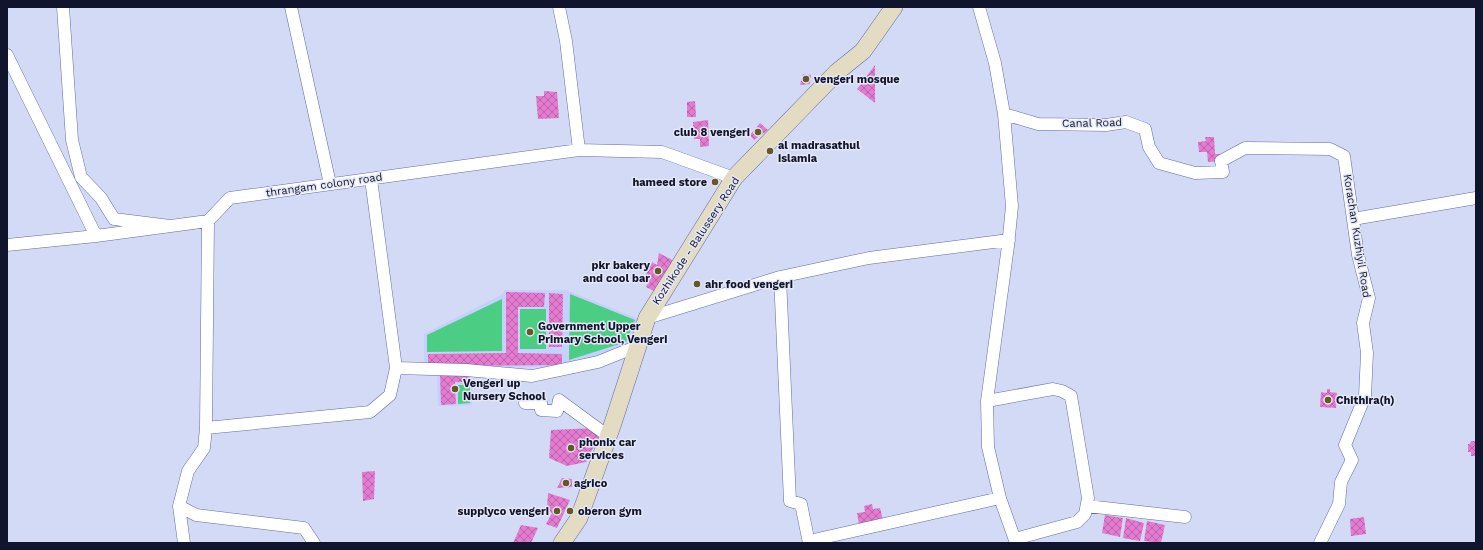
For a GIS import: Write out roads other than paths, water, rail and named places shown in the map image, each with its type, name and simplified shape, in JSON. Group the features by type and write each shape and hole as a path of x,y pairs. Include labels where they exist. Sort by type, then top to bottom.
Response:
{"main road":[{"name":"Kozhikode - Balussery Road","path":"562,543 579,518 647,318 734,178 837,72 863,51 894,7"}],"street":[{"path":"63,7 72,140 81,177 101,198 114,219 170,226"},
{"path":"292,7 330,184"},
{"path":"559,7 566,41 579,150"},
{"path":"978,7 995,63 1004,114 1012,206 1009,240 987,401 988,447 1000,498 1015,541 1077,522 1085,514 1088,506 1088,498 1071,396 1062,391 1053,390 987,401"},
{"path":"7,55 96,236"},
{"name":"Canal Road","path":"1004,114 1038,124 1090,125 1126,122 1145,129 1149,147 1160,163 1195,173 1223,172 1221,161 1245,148 1330,149 1344,156"},
{"name":"thrangam colony road","path":"208,221 230,198 579,150 662,152 734,178"},
{"name":"Korachan Kuzhiyil Road","path":"1320,543 1339,504 1341,482 1352,460 1345,445 1365,396 1367,353 1363,323 1369,298 1358,255 1344,156"},
{"path":"206,428 370,412 390,395 396,368 371,179"},
{"path":"1353,219 1476,198"},
{"path":"7,245 96,236 208,221 206,428 204,448 188,471 179,506 184,543"},
{"path":"647,318 780,277 869,258 1009,240"},
{"path":"780,277 790,501 801,504 809,542 1000,498"},
{"path":"396,368 466,370 532,376 598,362 638,346"},
{"path":"525,403 541,403 541,410 557,411 559,400 608,436"},
{"path":"179,506 196,515 304,528 314,543"},
{"path":"1088,506 1185,517"}],"place":[{"name":"vengeri mosque","path":"806,79"},
{"name":"club 8 vengeri","path":"758,132"},
{"name":"al madrasathul islamia","path":"770,151"},
{"name":"hameed store","path":"715,182"},
{"name":"pkr bakery and cool bar","path":"658,271"},
{"name":"ahr food vengeri","path":"697,284"},
{"name":"Government Upper Primary School, Vengeri","path":"530,332"},
{"name":"Vengeri up Nursery School","path":"455,389"},
{"name":"Chithira(h)","path":"1328,400"},
{"name":"phonix car services","path":"571,448"},
{"name":"agrico","path":"566,483"},
{"name":"supplyco vengeri","path":"557,511"},
{"name":"oberon gym","path":"570,511"}]}
